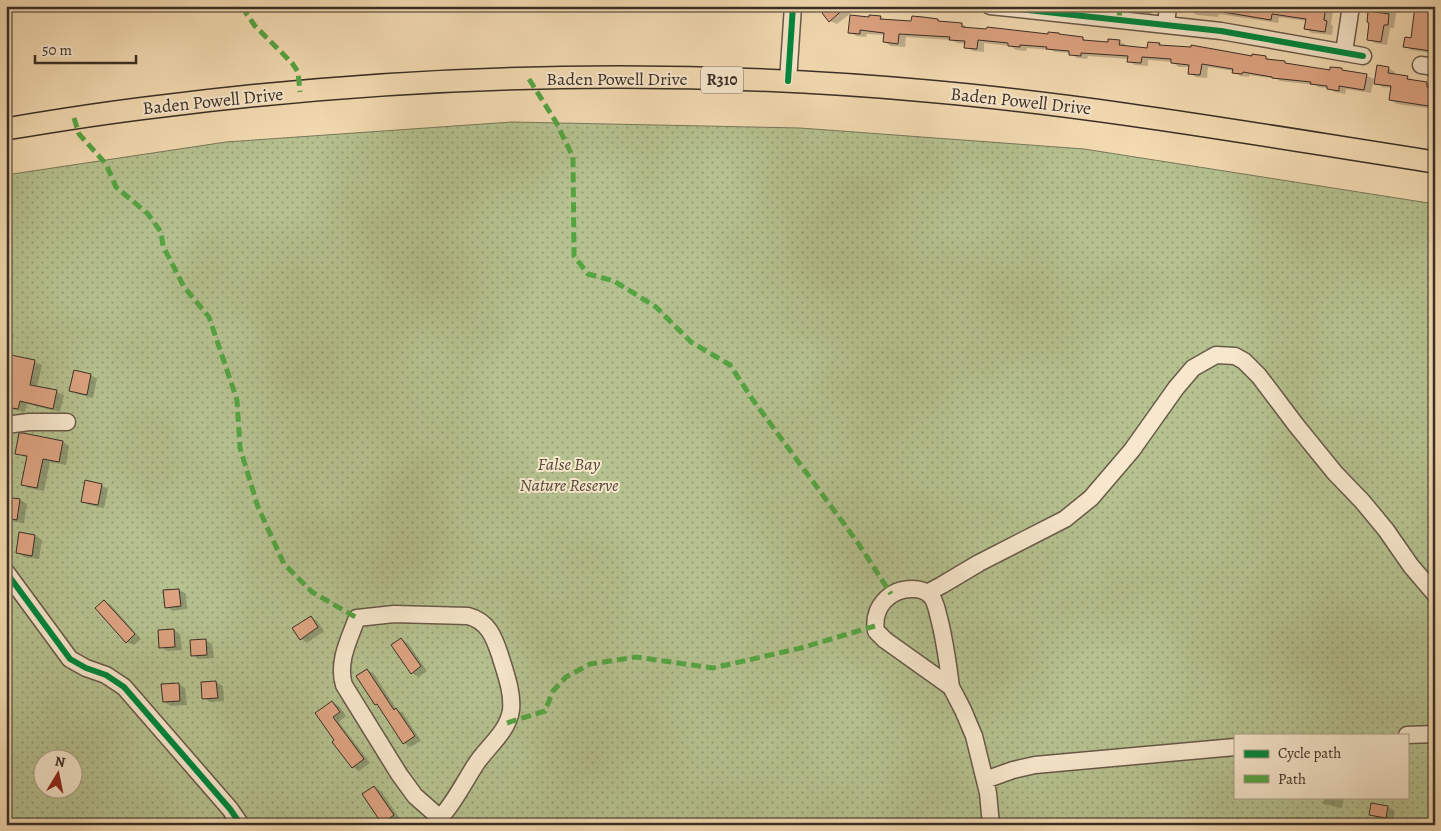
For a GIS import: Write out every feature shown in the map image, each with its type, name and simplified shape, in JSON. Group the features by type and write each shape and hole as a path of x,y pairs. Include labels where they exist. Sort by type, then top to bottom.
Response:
{"main road":[{"name":"Baden Powell Drive","path":"6,129 164,106 390,85 518,79 590,78 788,81 925,91 1094,110 1178,121 1435,162"}],"street":[{"path":"788,81 793,6"},
{"path":"990,6 1221,31 1363,56"},
{"path":"1166,25 1168,6"},
{"path":"1344,52 1351,6"},
{"path":"927,593 979,563 1065,519 1091,498 1132,450 1176,388 1193,368 1216,356 1235,356 1244,361 1260,376 1296,425 1335,473 1386,530 1411,566 1435,594"},
{"path":"6,425 29,422 67,422"},
{"path":"6,572 70,659 86,668 106,675 124,687 230,809 241,825"},
{"path":"951,687 885,640 876,631 876,617 890,594 917,589 927,593 933,599 942,629 951,687 974,736 988,793 991,825"},
{"path":"400,613 468,616 484,624 494,636 508,681 511,700 510,714 501,733 476,764 441,821 415,796 399,774 344,685 342,660 357,618 400,613"},
{"path":"1408,735 1435,734"},
{"path":"985,780 1013,770 1035,765 1234,747"}],"green space":[{"path":"1090,6 1156,6 1151,13"},
{"name":"False Bay Nature Reserve","path":"512,122 800,128 1084,149 1435,204 1435,825 6,825 6,175 226,142"}],"building":[{"path":"830,6 847,6 829,22 822,13"},
{"path":"1223,6 1326,6 1324,20 1327,21 1325,32 1304,29 1306,19 1272,14 1271,20 1223,12"},
{"path":"1415,6 1435,6 1431,51 1403,47 1405,37 1411,38"},
{"path":"1368,11 1389,14 1388,25 1384,25 1381,42 1367,40"},
{"path":"850,15 881,16 880,19 911,21 912,16 923,17 938,19 938,21 962,23 962,27 986,29 987,27 1048,34 1048,32 1059,33 1083,37 1083,40 1108,42 1108,39 1120,40 1119,45 1147,48 1148,42 1160,43 1159,45 1191,47 1191,45 1252,56 1252,54 1266,56 1266,59 1285,61 1285,63 1330,70 1330,67 1342,68 1342,70 1367,74 1364,90 1339,86 1339,91 1327,89 1327,86 1310,84 1311,82 1272,78 1243,72 1242,74 1232,73 1233,69 1202,64 1200,75 1188,74 1189,65 1171,63 1171,59 1142,57 1141,63 1127,62 1128,56 1081,53 1081,56 1069,55 1069,51 1046,49 1047,47 1008,46 1008,43 978,40 977,49 964,48 965,41 949,40 950,37 899,34 898,44 883,42 884,33 860,30 860,34 848,33"},
{"path":"1377,65 1389,67 1388,73 1408,76 1407,79 1427,82 1427,87 1435,88 1435,107 1389,100 1391,86 1374,84"},
{"path":"6,354 35,360 30,385 57,390 53,409 20,401 18,409 6,407"},
{"path":"74,370 91,374 87,395 69,391"},
{"path":"19,433 63,441 59,462 43,459 37,488 21,485 27,456 15,454"},
{"path":"85,480 102,484 98,505 81,502"},
{"path":"6,497 20,499 17,520 6,518"},
{"path":"19,532 35,535 32,556 16,553"},
{"path":"179,589 181,606 165,608 163,590"},
{"path":"104,600 135,634 126,643 95,608"},
{"path":"311,616 318,627 300,640 292,628"},
{"path":"174,629 175,647 159,648 158,630"},
{"path":"401,638 421,666 411,674 391,645"},
{"path":"206,639 207,655 191,656 190,640"},
{"path":"367,669 394,710 396,708 415,736 403,744 356,676"},
{"path":"216,681 218,698 202,699 201,682"},
{"path":"179,683 180,701 163,702 161,684"},
{"path":"332,701 340,712 333,717 364,759 352,768 332,742 334,740 315,713"},
{"path":"374,786 394,815 382,824 362,794"},
{"path":"1371,803 1388,806 1386,818 1369,815"}],"marked path":[{"path":"244,6 246,13 255,26 292,63 298,72 300,92"},
{"path":"1119,20 1120,6"},
{"path":"529,79 556,122 573,157 574,256 588,274 614,281 656,307 691,342 730,365 753,400 858,543 891,594"},
{"path":"74,118 79,134 106,164 116,187 148,214 161,232 163,246 184,287 209,317 237,400 240,448 258,507 284,564 312,592 357,618"},
{"path":"507,723 545,711 553,691 566,677 590,664 636,657 713,668 801,648 875,626"}],"cycle path":[{"path":"788,81 793,6"},
{"path":"990,6 1221,31 1363,56"},
{"path":"6,572 70,659 86,668 106,675 124,687 230,809 241,825"}]}
